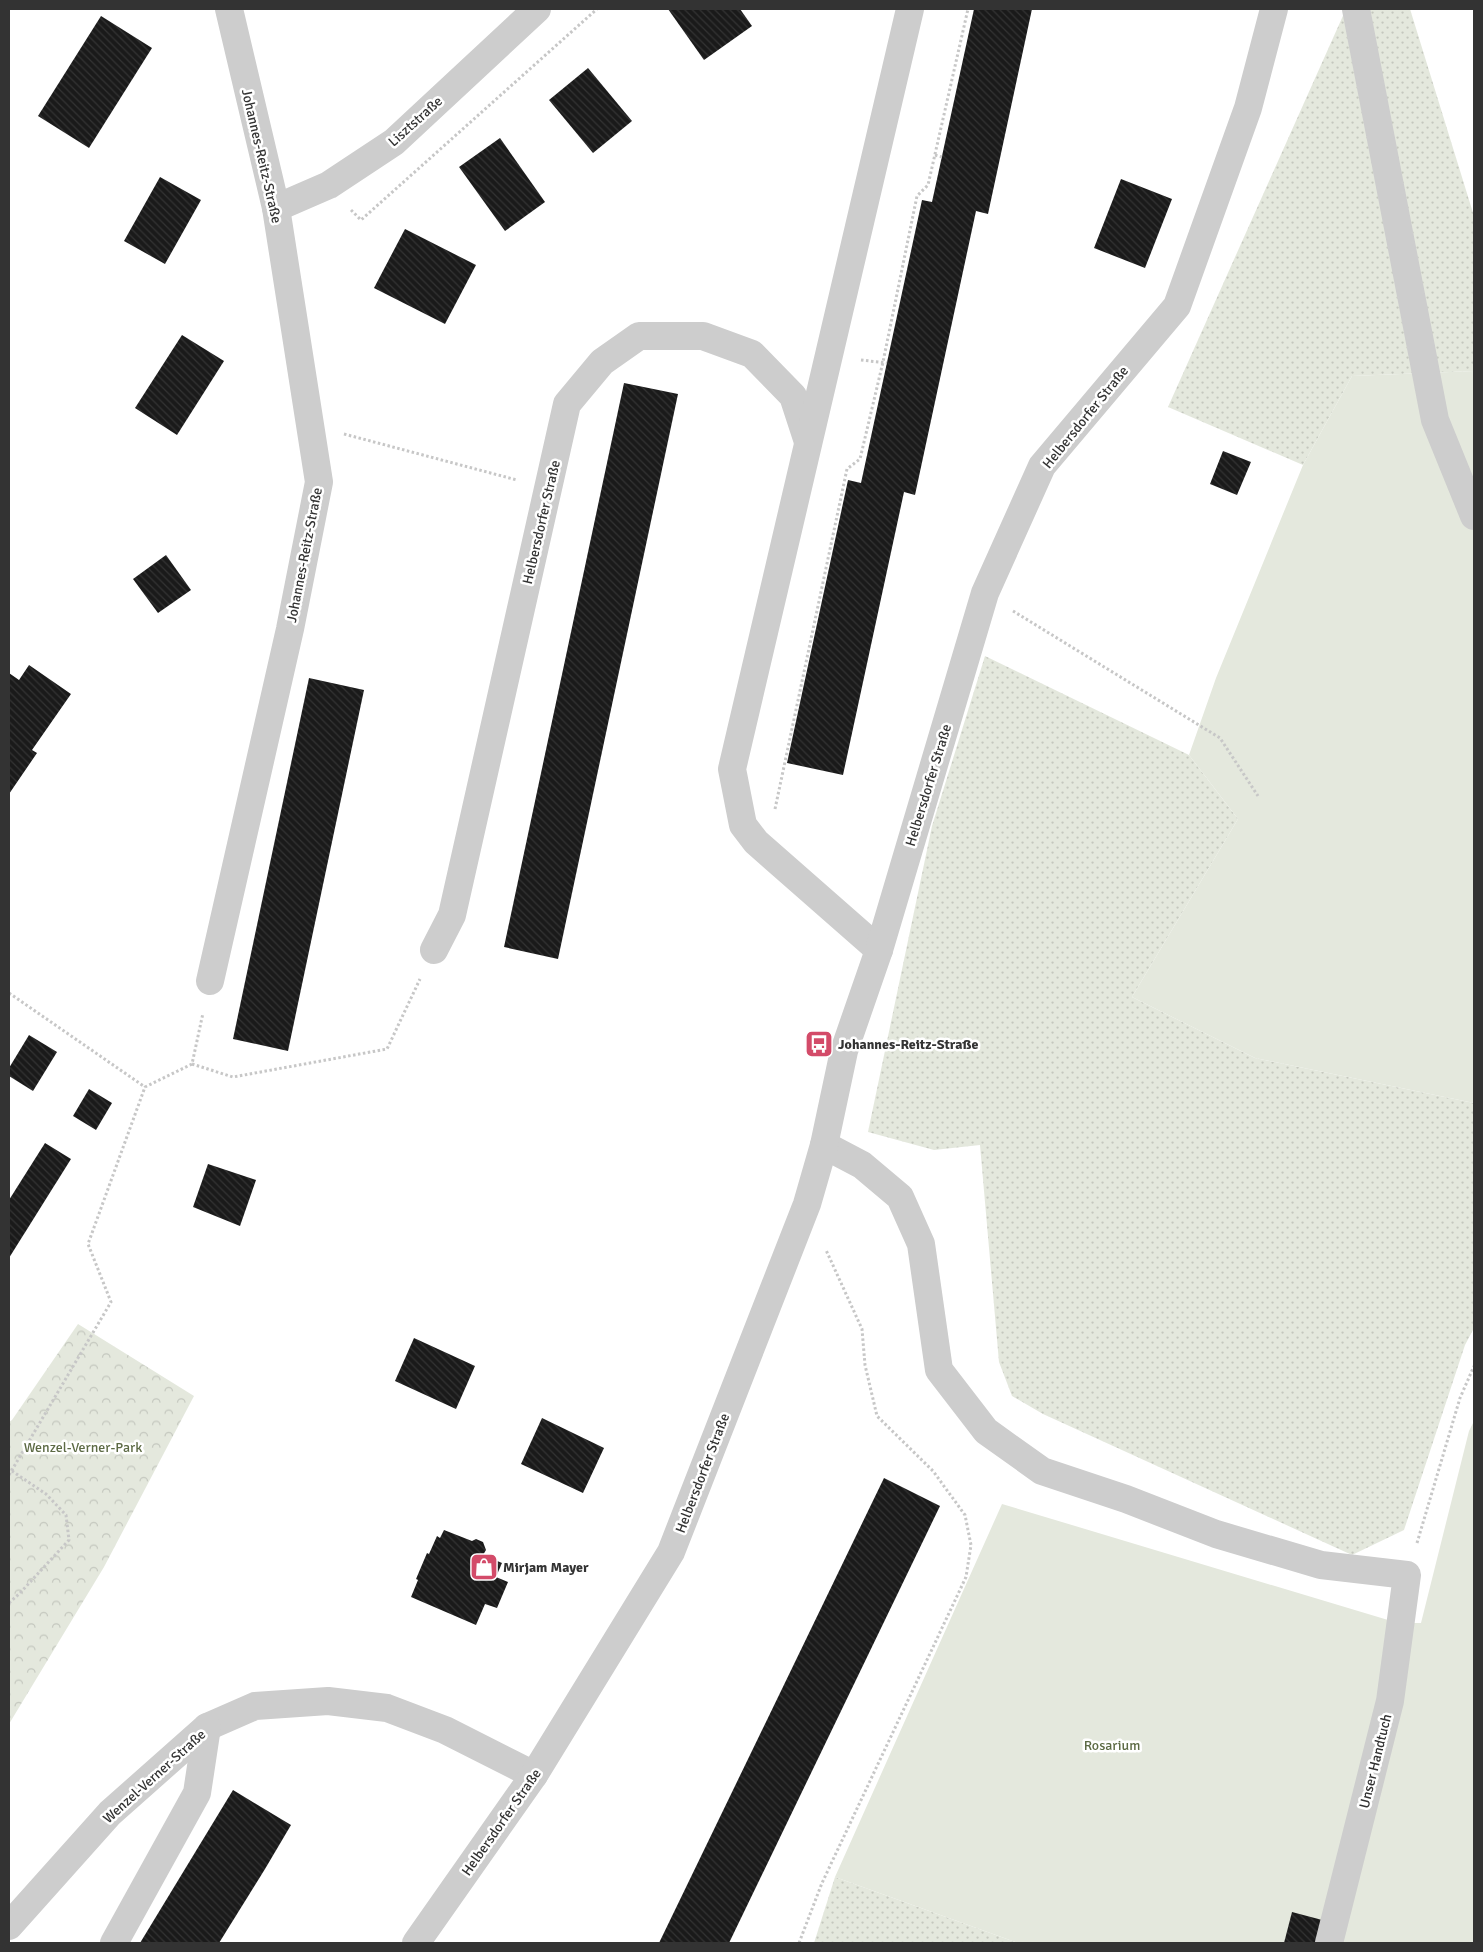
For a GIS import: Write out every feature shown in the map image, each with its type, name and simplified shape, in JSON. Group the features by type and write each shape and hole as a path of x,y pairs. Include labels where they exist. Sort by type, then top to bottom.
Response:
{"street":[{"name":"Johannes-Reitz-Straße","path":"210,981 290,630 319,482 276,208 229,9"},
{"name":"Lisztstraße","path":"276,208 329,185 394,142 537,9"},
{"path":"879,950 756,842 743,825 732,769 910,9"},
{"name":"Helbersdorfer Straße","path":"416,1943 534,1775 671,1552 807,1204 824,1145 844,1051 879,950 985,593 1042,466 1177,306 1248,108 1274,9"},
{"path":"1356,9 1436,420 1474,516"},
{"name":"Helbersdorfer Straße","path":"434,950 452,915 567,404 602,362 639,336 703,336 752,354 793,396 808,442"},
{"path":"824,1145 862,1166 900,1197 921,1244 939,1370 986,1431 1042,1471 1126,1499 1216,1534 1321,1566 1407,1575"},
{"name":"Unser Handtuch","path":"1329,1943 1390,1701 1407,1575"},
{"name":"Wenzel-Verner-Straße","path":"9,1926 110,1813 207,1727 255,1706 328,1701 387,1708 445,1730 534,1775"},
{"path":"114,1943 197,1793 207,1727"}],"path":[{"path":"756,842 774,812 797,714 848,469 860,459 899,297 917,196 928,185 967,10 973,13"},
{"path":"952,80 958,81"},
{"path":"935,155 942,157"},
{"path":"911,226 916,228"},
{"path":"883,362 887,363"},
{"path":"310,425 548,489"},
{"path":"866,434 871,436"},
{"path":"985,593 1220,738 1258,796"},
{"path":"9,1475 110,1302 88,1244 145,1087 192,1064 233,1077 387,1049 434,950"},
{"path":"192,1064 210,981"},
{"path":"9,993 145,1087"},
{"path":"799,1943 822,1883 966,1577 972,1545 965,1515 933,1471 877,1416 866,1366 862,1329 807,1204"},
{"path":"1407,1575 1460,1398 1474,1366"},
{"path":"9,1602 20,1593 69,1540 66,1515 46,1494 12,1471"}],"green space":[{"path":"1346,9 1410,9 1474,216 1474,371 1352,376 1303,465 1168,407"},
{"path":"1474,371 1474,1103 1255,1058 1132,997 1238,819 1189,755 1216,678 1303,465 1352,376"},
{"path":"985,656 1189,755 1238,819 1132,997 1255,1058 1474,1103 1474,1328 1465,1345 1404,1530 1352,1555 1043,1414 1012,1396 999,1362 980,1145 934,1150 868,1132 932,826"},
{"name":"Wenzel-Verner-Park","path":"78,1324 194,1396 104,1567 9,1724 9,1422"},
{"name":"Rosarium","path":"1474,1421 1474,1943 1018,1943 835,1877 1002,1504 1398,1623 1421,1623 1469,1431"},
{"path":"835,1877 1018,1943 814,1943"}],"building":[{"path":"668,9 740,9 752,26 704,60"},
{"path":"974,9 1032,9 988,214 976,211 915,495 904,492 843,775 787,763 848,480 861,483 922,200 932,202"},
{"path":"101,16 152,48 89,148 38,116"},
{"path":"588,68 632,121 593,153 549,100"},
{"path":"500,138 545,202 505,231 459,167"},
{"path":"160,177 201,200 165,264 124,241"},
{"path":"1121,179 1172,199 1145,268 1094,248"},
{"path":"405,229 476,265 445,324 374,288"},
{"path":"182,335 224,361 177,435 135,408"},
{"path":"624,383 678,394 558,959 504,947"},
{"path":"1223,451 1251,462 1237,495 1210,484"},
{"path":"166,555 191,590 158,613 133,579"},
{"path":"29,665 71,694 32,750 37,753 9,794 9,673 19,680"},
{"path":"309,678 364,690 288,1051 233,1039"},
{"path":"29,1035 57,1052 33,1091 9,1076 9,1068"},
{"path":"89,1089 112,1103 96,1130 73,1116"},
{"path":"45,1143 71,1159 9,1258 9,1200"},
{"path":"208,1164 256,1180 240,1226 193,1207"},
{"path":"414,1338 475,1366 456,1409 395,1381"},
{"path":"542,1418 604,1448 583,1493 521,1464"},
{"path":"884,1478 940,1506 729,1943 659,1943"},
{"path":"444,1530 472,1541 476,1539 483,1542 486,1550 483,1555 502,1563 496,1577 508,1582 497,1608 485,1604 476,1625 411,1597 427,1553 429,1554 437,1536 440,1538"},
{"path":"233,1790 291,1825 265,1869 219,1943 140,1943"},
{"path":"1292,1912 1326,1921 1320,1943 1284,1943"}],"place":[{"name":"Johannes-Reitz-Straße","path":"819,1044"},
{"name":"Mirjam Mayer","path":"484,1567"}]}
